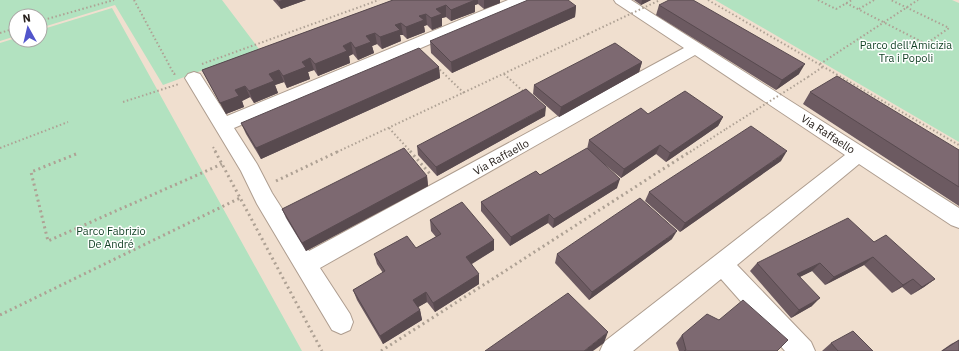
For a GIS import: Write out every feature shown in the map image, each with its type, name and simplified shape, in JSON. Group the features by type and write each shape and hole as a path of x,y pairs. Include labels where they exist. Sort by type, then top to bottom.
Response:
{"street":[{"path":"223,125 521,0"},
{"name":"Via Raffaello","path":"621,0 959,219"},
{"name":"Via Raffaello","path":"305,266 696,48"},
{"path":"187,78 223,125 250,169 250,193 305,266 340,322"},
{"name":"Via Raffaello","path":"613,351 859,154"},
{"path":"722,264 802,351"}],"path":[{"path":"48,19 114,0"},
{"path":"134,0 174,74 187,78"},
{"path":"123,102 187,78 379,0"},
{"path":"0,315 250,193 660,0"},
{"path":"708,0 959,144"},
{"path":"818,0 836,9 852,0"},
{"path":"858,9 874,0"},
{"path":"846,3 926,44 949,28 891,0"},
{"path":"820,64 918,0"},
{"path":"414,45 464,93"},
{"path":"381,351 824,66"},
{"path":"174,74 187,78"},
{"path":"504,74 526,94"},
{"path":"0,148 68,122"},
{"path":"389,128 443,189"},
{"path":"211,144 222,164 250,193 322,351"},
{"path":"76,154 31,172 48,241 222,164"}],"green space":[{"path":"0,0 222,0 259,49 163,85 115,5 48,26 48,8 8,8 8,38 0,41"},
{"name":"Parco dell'Amicizia Tra i Popoli","path":"715,0 952,0 959,3 959,142"},
{"name":"Parco Fabrizio De André","path":"112,8 302,351 0,351 0,43 8,40 8,48 48,48 48,28"}],"building":[{"path":"393,0 475,0 451,10 446,5 436,9 442,14 431,18 426,14 419,16 424,20 406,27 401,23 395,25 400,30 380,37 375,33 366,36 371,42 355,48 351,42 343,46 347,51 315,64 310,58 302,62 306,67 283,76 279,70 269,74 274,81 249,91 245,86 235,90 239,96 220,103 202,70"},
{"path":"528,0 568,0 576,6 451,62 430,41"},
{"path":"669,0 693,0 805,64 782,80 659,5"},
{"path":"615,43 642,62 561,107 534,85"},
{"path":"419,48 439,67 256,148 241,123"},
{"path":"837,76 959,150 959,187 810,92"},
{"path":"526,89 546,107 436,167 417,146"},
{"path":"685,91 723,117 670,153 660,145 624,169 589,140 641,108 648,114"},
{"path":"751,126 787,151 685,223 649,192"},
{"path":"404,148 427,176 302,243 282,209"},
{"path":"587,148 620,179 554,219 549,214 511,237 481,202 536,171 540,175"},
{"path":"640,198 677,231 592,292 557,254"},
{"path":"462,202 494,240 466,257 479,274 433,303 426,292 413,300 420,310 380,336 353,290 385,271 374,254 407,236 416,248 441,234 430,220"},
{"path":"848,218 874,242 886,235 935,279 922,287 913,279 903,285 873,257 834,277 820,263 797,274 820,298 799,310 757,263"},
{"path":"568,293 608,332 584,351 485,351"},
{"path":"743,300 788,340 777,351 684,351 686,350 682,335 707,314 719,320"},
{"path":"853,331 873,351 838,351 831,343"},
{"path":"959,340 959,351 942,351"}]}
